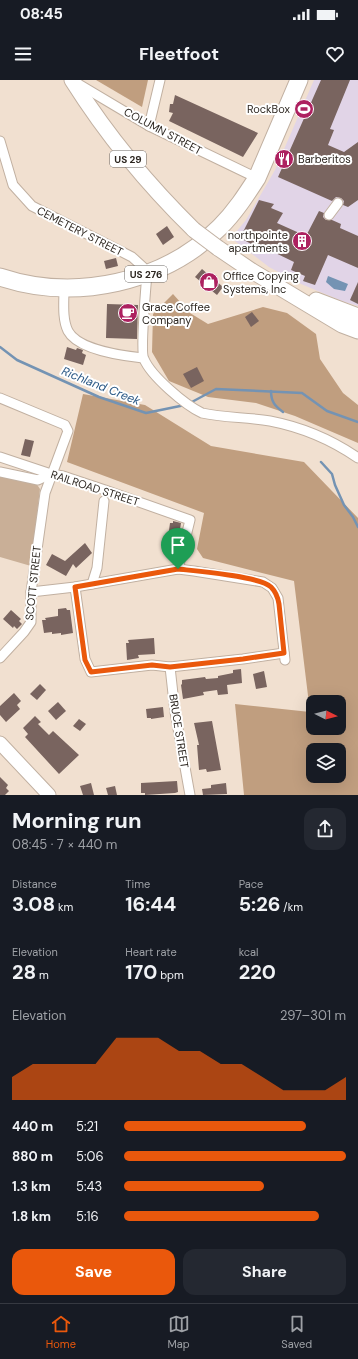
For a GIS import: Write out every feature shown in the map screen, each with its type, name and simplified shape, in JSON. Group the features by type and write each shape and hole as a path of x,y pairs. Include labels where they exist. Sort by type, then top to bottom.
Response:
{"highway":[{"name":"US 276","path":"0,277 24,284 43,287 96,287 147,273 188,253 220,227 246,195 257,178 299,80"}],"main road":[{"name":"US 29","path":"72,80 97,119 134,167 194,230 252,271 342,324 358,331"},
{"name":"US 29","path":"290,294 311,298 358,316"},
{"path":"320,311 358,324"},
{"path":"0,743 49,795"}],"street":[{"name":"COLUMN STREET","path":"72,80 149,126 257,178"},
{"path":"149,126 160,80"},
{"name":"CEMETERY STREET","path":"0,141 13,185 32,206 132,257 144,267 147,273"},
{"path":"329,215 338,203"},
{"path":"147,273 143,358 150,370 178,397 192,408 209,415 268,421 282,424 326,440 358,458"},
{"path":"64,288 64,314 68,331 74,339 113,353 143,358"},
{"name":"SCOTT STREET","path":"0,398 65,425 68,431 45,493 31,592 31,622 24,632 0,658"},
{"name":"RAILROAD STREET","path":"0,456 51,474 63,476 105,490 190,520 178,569"},
{"path":"0,472 38,480 51,474"},
{"path":"92,584 97,568 104,501"},
{"path":"31,592 75,587 178,569 263,582 272,588 278,598 284,656 248,658 170,667 152,665 91,672 85,660 75,587"},
{"name":"BRUCE STREET","path":"170,667 175,712 190,795"}],"shaded area":[{"path":"96,80 148,80 142,107"},
{"path":"314,80 358,80 358,306 301,284 269,267 231,238 246,220 275,170"},
{"path":"173,294 190,313 208,324 263,307 287,313 316,334 320,359 343,393 358,405 358,443 295,416 256,403 208,397 169,381 152,352 153,314"},
{"path":"83,394 145,405 211,446 304,462 358,518 358,795 244,795 235,704 306,712 306,735 346,735 346,695 308,695 294,581 203,558 197,549 204,513 67,462"},
{"path":"0,473 36,483 40,489 31,566 0,557"}],"water":[{"path":"328,276 348,284 345,291 334,289 326,282"}],"building":[{"path":"321,80 350,80 330,129 334,130 328,145 344,152 358,142 358,200 348,207 343,205 344,201 341,198 336,197 332,201 278,177"},
{"path":"175,95 258,133 243,157 169,121 173,113 169,112 170,104 173,104"},
{"name":"northpointe apartments","path":"259,200 274,204 271,208 283,213 277,223 306,236 319,211 324,213 323,217 326,220 332,220 341,224 340,228 358,236 358,268 328,255 315,285 303,281 305,276 291,270 294,262 259,245 257,247 240,238"},
{"path":"167,226 174,237 163,245 156,234"},
{"path":"116,258 118,266 106,269 104,261"},
{"name":"Office Copying Systems, Inc","path":"202,269 223,287 217,295 195,277"},
{"path":"358,282 358,304 350,300"},
{"path":"107,304 138,305 137,339 106,338"},
{"path":"252,312 259,321 251,327 245,317"},
{"path":"67,347 76,350 77,348 83,350 82,353 86,355 83,365 64,359"},
{"path":"197,367 204,381 191,388 183,374"},
{"path":"25,439 34,441 30,457 21,455"},
{"path":"173,521 181,523 177,548 162,545 164,537 168,538 170,523 173,523"},
{"path":"85,543 92,553 76,568 73,564 66,576 46,565 52,554 65,561"},
{"path":"66,608 67,610 70,610 73,633 61,635 61,633 44,633 42,620 46,620 45,618 58,616 58,609"},
{"path":"11,610 21,619 19,621 22,624 17,629 14,626 13,628 3,619"},
{"path":"154,638 155,654 138,655 139,658 127,660 126,643 129,643 128,640"},
{"path":"241,669 242,683 227,685 228,694 218,695 217,690 203,692 204,695 183,699 181,685 182,680 205,677 206,679 218,678 218,676 233,673 233,670"},
{"path":"264,671 267,687 256,689 253,674"},
{"path":"40,684 46,690 37,700 30,694"},
{"path":"14,693 21,701 17,705 20,709 6,722 0,715 0,706"},
{"path":"58,702 66,711 56,720 48,711"},
{"path":"163,707 164,717 151,719 147,718 146,709"},
{"path":"35,716 41,722 38,724 49,735 53,731 79,755 59,774 25,737 28,734 23,728"},
{"path":"79,719 86,724 80,731 73,726"},
{"path":"212,721 221,770 207,772 206,769 199,770 197,745 199,745 194,723"},
{"path":"0,777 8,785 6,788 9,791 5,795 0,795"},
{"path":"177,781 178,792 175,793 145,795 145,793 141,793 141,783"},
{"path":"91,783 94,795 83,795 80,786"},
{"path":"226,783 227,794 203,795 202,789 211,788 211,785"},
{"path":"115,786 117,795 108,795 106,788"}],"waterway":[{"name":"Richland Creek","path":"0,347 17,360 99,397 146,413 185,405"},
{"name":"Richland Creek","path":"190,403 216,389 302,393 327,411 358,422"},
{"path":"271,391 274,403 283,412"},
{"path":"321,462 332,474 344,505 358,527"}],"place":[{"name":"RockBox","path":"304,109"},
{"name":"Barberitos","path":"284,159"},
{"name":"northpointe apartments","path":"302,241"},
{"name":"Office Copying Systems, Inc","path":"209,282"},
{"name":"Grace Coffee Company","path":"128,313"}],"route":[{"path":"178,569 194,570 249,579 263,582 272,588 278,598 284,653 170,667 152,665 91,672 85,660 75,587 178,569"}]}
